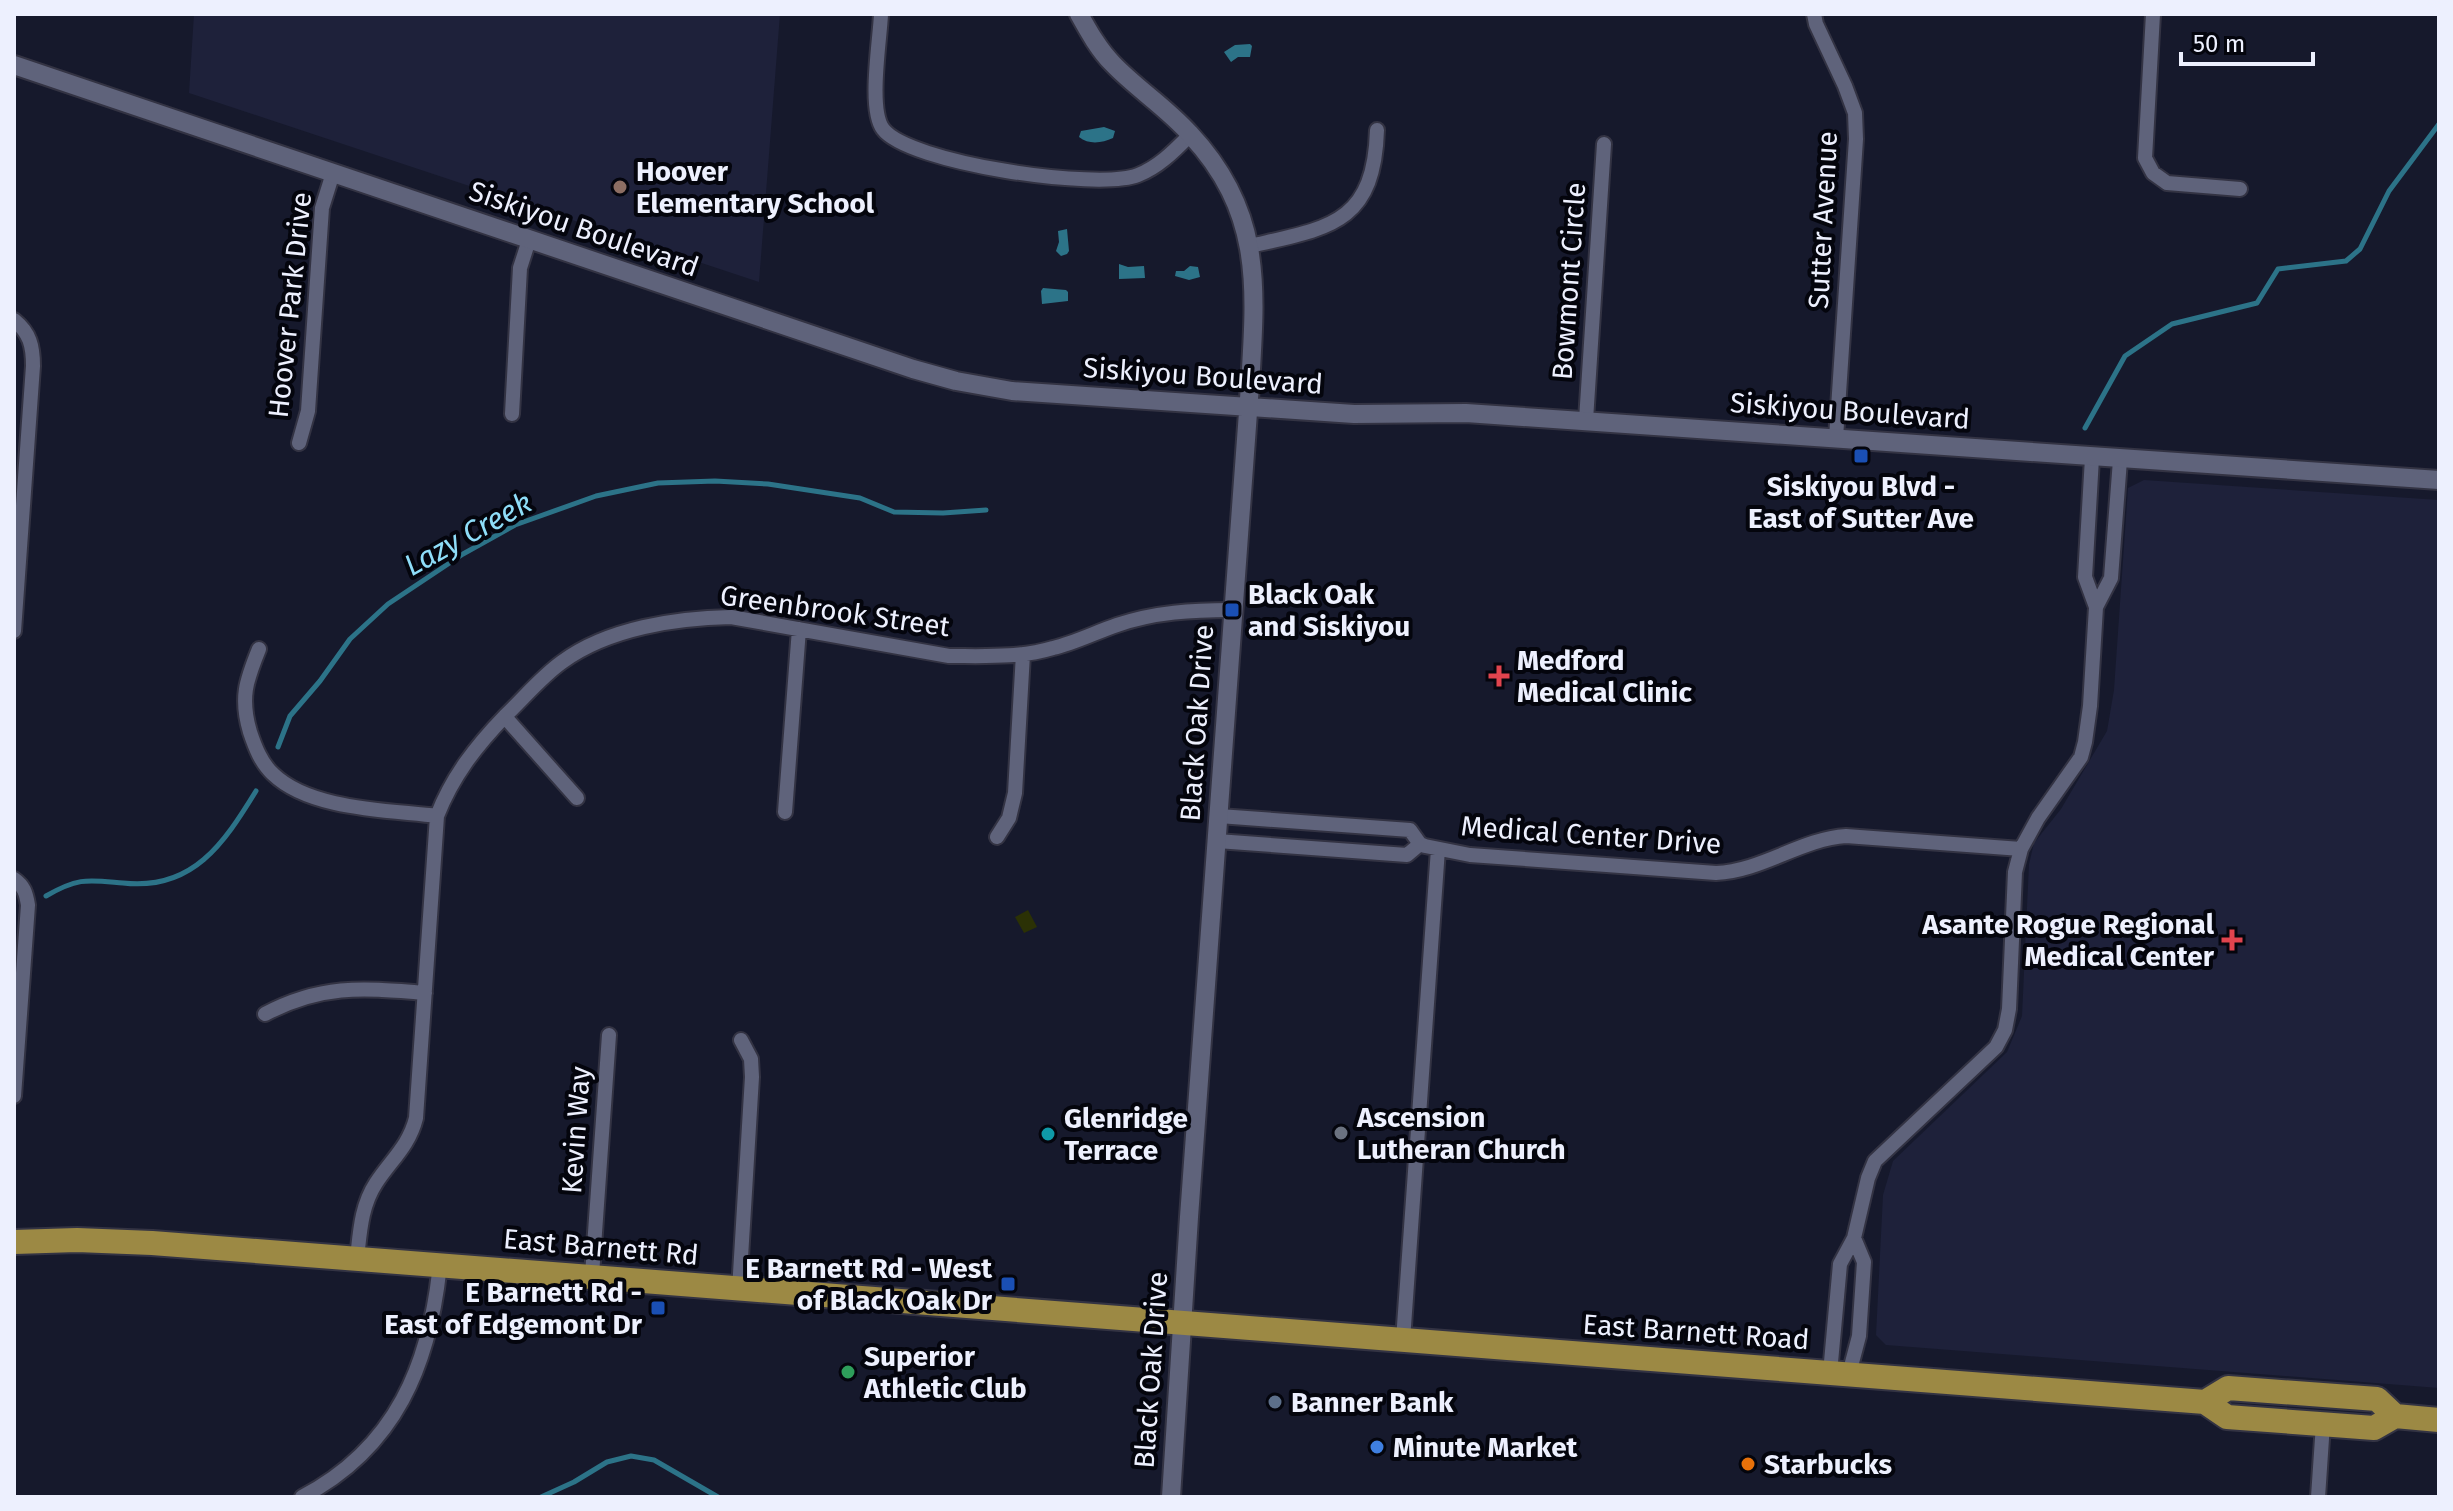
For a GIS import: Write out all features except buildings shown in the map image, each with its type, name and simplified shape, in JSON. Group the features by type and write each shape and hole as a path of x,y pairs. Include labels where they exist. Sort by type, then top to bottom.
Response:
{"main road":[{"name":"East Barnett Rd","path":"14,1242 77,1240 152,1243 592,1275 739,1290 1183,1324"},
{"name":"East Barnett Road","path":"1183,1324 2205,1402 2227,1417 2374,1428 2395,1416 2439,1420"},
{"name":"East Barnett Road","path":"2205,1402 2228,1388 2377,1399 2395,1416"}],"street":[{"path":"881,14 875,109 884,131 894,139 957,161 1037,176 1096,181 1137,176 1154,167 1191,134"},
{"name":"Black Oak Drive","path":"1079,14 1111,62 1191,134 1216,166 1232,194 1250,246 1255,306 1171,1497"},
{"name":"Sutter Avenue","path":"1814,14 1855,113 1856,139 1836,438"},
{"path":"2153,14 2145,158 2153,173 2167,183 2240,189"},
{"name":"Siskiyou Boulevard","path":"14,65 913,369 1012,391 1354,414 1466,413 1586,420 2120,460 2439,480"},
{"path":"1250,246 1316,231 1336,222 1355,206 1367,188 1376,159 1377,130"},
{"name":"Bowmont Circle","path":"1586,420 1604,144"},
{"name":"Hoover Park Drive","path":"299,443 308,411 322,208 333,173"},
{"path":"512,414 520,268 529,240"},
{"path":"14,320 25,329 30,339 33,366 14,631"},
{"path":"1840,1373 1840,1264 1854,1238 1868,1178 1875,1161 1996,1047 2005,1030 2009,1009 2015,872 2021,849 2038,818 2081,757 2090,706 2096,607 2085,577 2092,458"},
{"path":"2096,607 2111,578 2120,460"},
{"name":"Greenbrook Street","path":"357,1258 365,1206 376,1184 411,1136 416,1118 437,816 445,795 464,763 485,736 565,659 626,632 676,620 731,617 949,656 1023,654 1054,648 1157,614 1232,610"},
{"path":"785,812 799,629"},
{"path":"259,649 247,677 244,698 246,719 262,760 277,778 308,795 340,804 437,816"},
{"path":"997,837 1009,818 1015,793 1023,654"},
{"path":"505,717 577,798"},
{"name":"Medical Center Drive","path":"1219,816 1410,830 1420,844 1470,855 1716,873 1734,872 1825,838 1846,836 2021,849"},
{"name":"Medical Center Drive","path":"1217,841 1407,855 1420,844"},
{"name":"Medical Center Drive","path":"1403,1340 1438,849"},
{"path":"14,879 26,893 28,905 14,1096"},
{"path":"265,1014 309,995 336,990 425,993"},
{"name":"Kevin Way","path":"592,1275 609,1035"},
{"path":"739,1290 752,1077 751,1059 741,1040"},
{"path":"1840,1373 1859,1336 1864,1262 1854,1238"},
{"path":"302,1497 341,1472 367,1448 388,1424 405,1396 420,1365 433,1318 440,1264"},
{"path":"2318,1497 2323,1424"}],"shaded area":[{"name":"Hoover Elementary School","path":"194,14 780,14 759,282 189,93"},
{"path":"1250,44 1250,57 1238,57 1231,62 1224,52 1235,45"},
{"path":"1104,127 1115,131 1113,138 1096,142 1079,137 1081,131"},
{"path":"1067,229 1069,251 1061,256 1056,251 1058,231"},
{"path":"1119,264 1144,266 1145,278 1119,279"},
{"path":"1190,266 1198,267 1200,277 1189,280 1175,276 1176,271 1184,271"},
{"path":"1043,288 1066,290 1068,301 1042,304"},
{"name":"Asante Rogue Regional Medical Center","path":"2144,480 2439,500 2439,1388 1886,1345 1876,1335 1883,1195 1893,1161 2007,1052 2022,1016 2029,864 2034,843 2061,809 2107,731 2114,690 2128,488"}],"green space":[{"path":"1028,910 1037,927 1024,933 1015,917"}],"waterway":[{"name":"Lazy Creek","path":"2085,428 2125,356 2172,324 2257,303 2278,269 2346,261 2360,249 2389,191 2439,124"},
{"name":"Lazy Creek","path":"278,747 290,716 350,639 388,604 463,554 515,525 596,496 658,483 715,481 768,484 860,498 894,512 986,510"},
{"name":"Lazy Creek","path":"46,896 84,881 148,883 187,871 204,860 218,845 256,791"},
{"path":"541,1497 607,1462 631,1456 654,1460 718,1497"}],"place":[{"name":"Hoover Elementary School","path":"620,187"},
{"name":"Siskiyou Blvd - East of Sutter Ave","path":"1861,456"},
{"name":"Black Oak and Siskiyou","path":"1232,610"},
{"name":"Medford Medical Clinic","path":"1499,676"},
{"name":"Asante Rogue Regional Medical Center","path":"2232,940"},
{"name":"Ascension Lutheran Church","path":"1341,1133"},
{"name":"Glenridge Terrace","path":"1048,1134"},
{"name":"E Barnett Rd - West of Black Oak Dr","path":"1008,1284"},
{"name":"E Barnett Rd - East of Edgemont Dr","path":"658,1308"},
{"name":"Superior Athletic Club","path":"848,1372"},
{"name":"Banner Bank","path":"1275,1402"},
{"name":"Minute Market","path":"1377,1447"},
{"name":"Starbucks","path":"1748,1464"}]}
